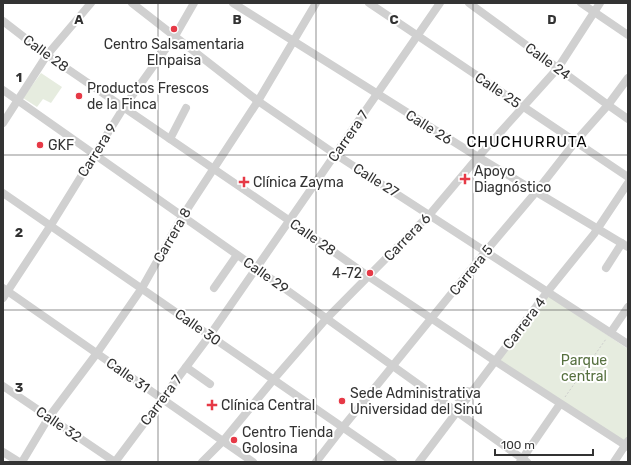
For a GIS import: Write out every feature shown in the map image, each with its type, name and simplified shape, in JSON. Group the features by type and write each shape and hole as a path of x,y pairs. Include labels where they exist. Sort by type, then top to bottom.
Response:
{"street":[{"path":"3,123 47,56 91,3"},
{"name":"Calle 27","path":"132,3 258,100 336,154 628,344"},
{"name":"Carrera 9","path":"3,298 5,289 50,225 124,107 175,36 194,3"},
{"name":"Calle 26","path":"233,3 478,157 625,245"},
{"name":"Carrera 8","path":"20,462 49,417 97,353 142,288 182,217 258,100 316,3"},
{"name":"Calle 25","path":"369,3 628,177"},
{"name":"Carrera 7","path":"115,462 210,335 440,3"},
{"name":"Calle 24","path":"469,3 628,118"},
{"path":"581,3 628,34"},
{"name":"Carrera 6","path":"202,462 223,440 326,318 430,214 522,106 558,68 600,3"},
{"name":"Calle 28","path":"3,21 47,56 124,107 431,319 560,404 627,444"},
{"name":"Carrera 5","path":"316,462 486,251 536,192 576,141 608,105 628,78"},
{"name":"Calle 29","path":"3,90 256,268 523,461"},
{"path":"170,139 186,108"},
{"name":"Carrera 4","path":"419,462 458,413 548,291 598,228 628,183"},
{"name":"Calle 30","path":"3,193 393,462"},
{"path":"606,268 625,245"},
{"path":"214,288 237,255"},
{"name":"Calle 31","path":"5,289 253,462"},
{"path":"611,332 628,307"},
{"path":"186,367 210,384"},
{"name":"Calle 32","path":"3,386 115,462"},
{"path":"458,398 464,390 473,393"},
{"path":"523,461 560,404"},
{"path":"614,462 627,444"},
{"path":"3,452 20,462"}],"path":[{"path":"560,404 611,332"}],"green space":[{"path":"41,73 62,87 51,103 43,99 37,107 23,98"},
{"name":"Parque central","path":"548,295 628,349 628,439 625,443 499,361"}],"place":[{"name":"Centro Salsamentaria Elnpaisa","path":"174,29"},
{"name":"Productos Frescos de la Finca","path":"79,96"},
{"name":"GKF","path":"40,145"},
{"name":"Apoyo Diagnóstico","path":"465,179"},
{"name":"Clínica Zayma","path":"244,182"},
{"name":"4-72","path":"370,273"},
{"name":"Sede Administrativa Universidad del Sinú","path":"342,401"},
{"name":"Clínica Central","path":"212,405"},
{"name":"Centro Tienda Golosina","path":"234,440"}],"district":[{"name":"CHUCHURRUTA","path":"527,142"}]}
